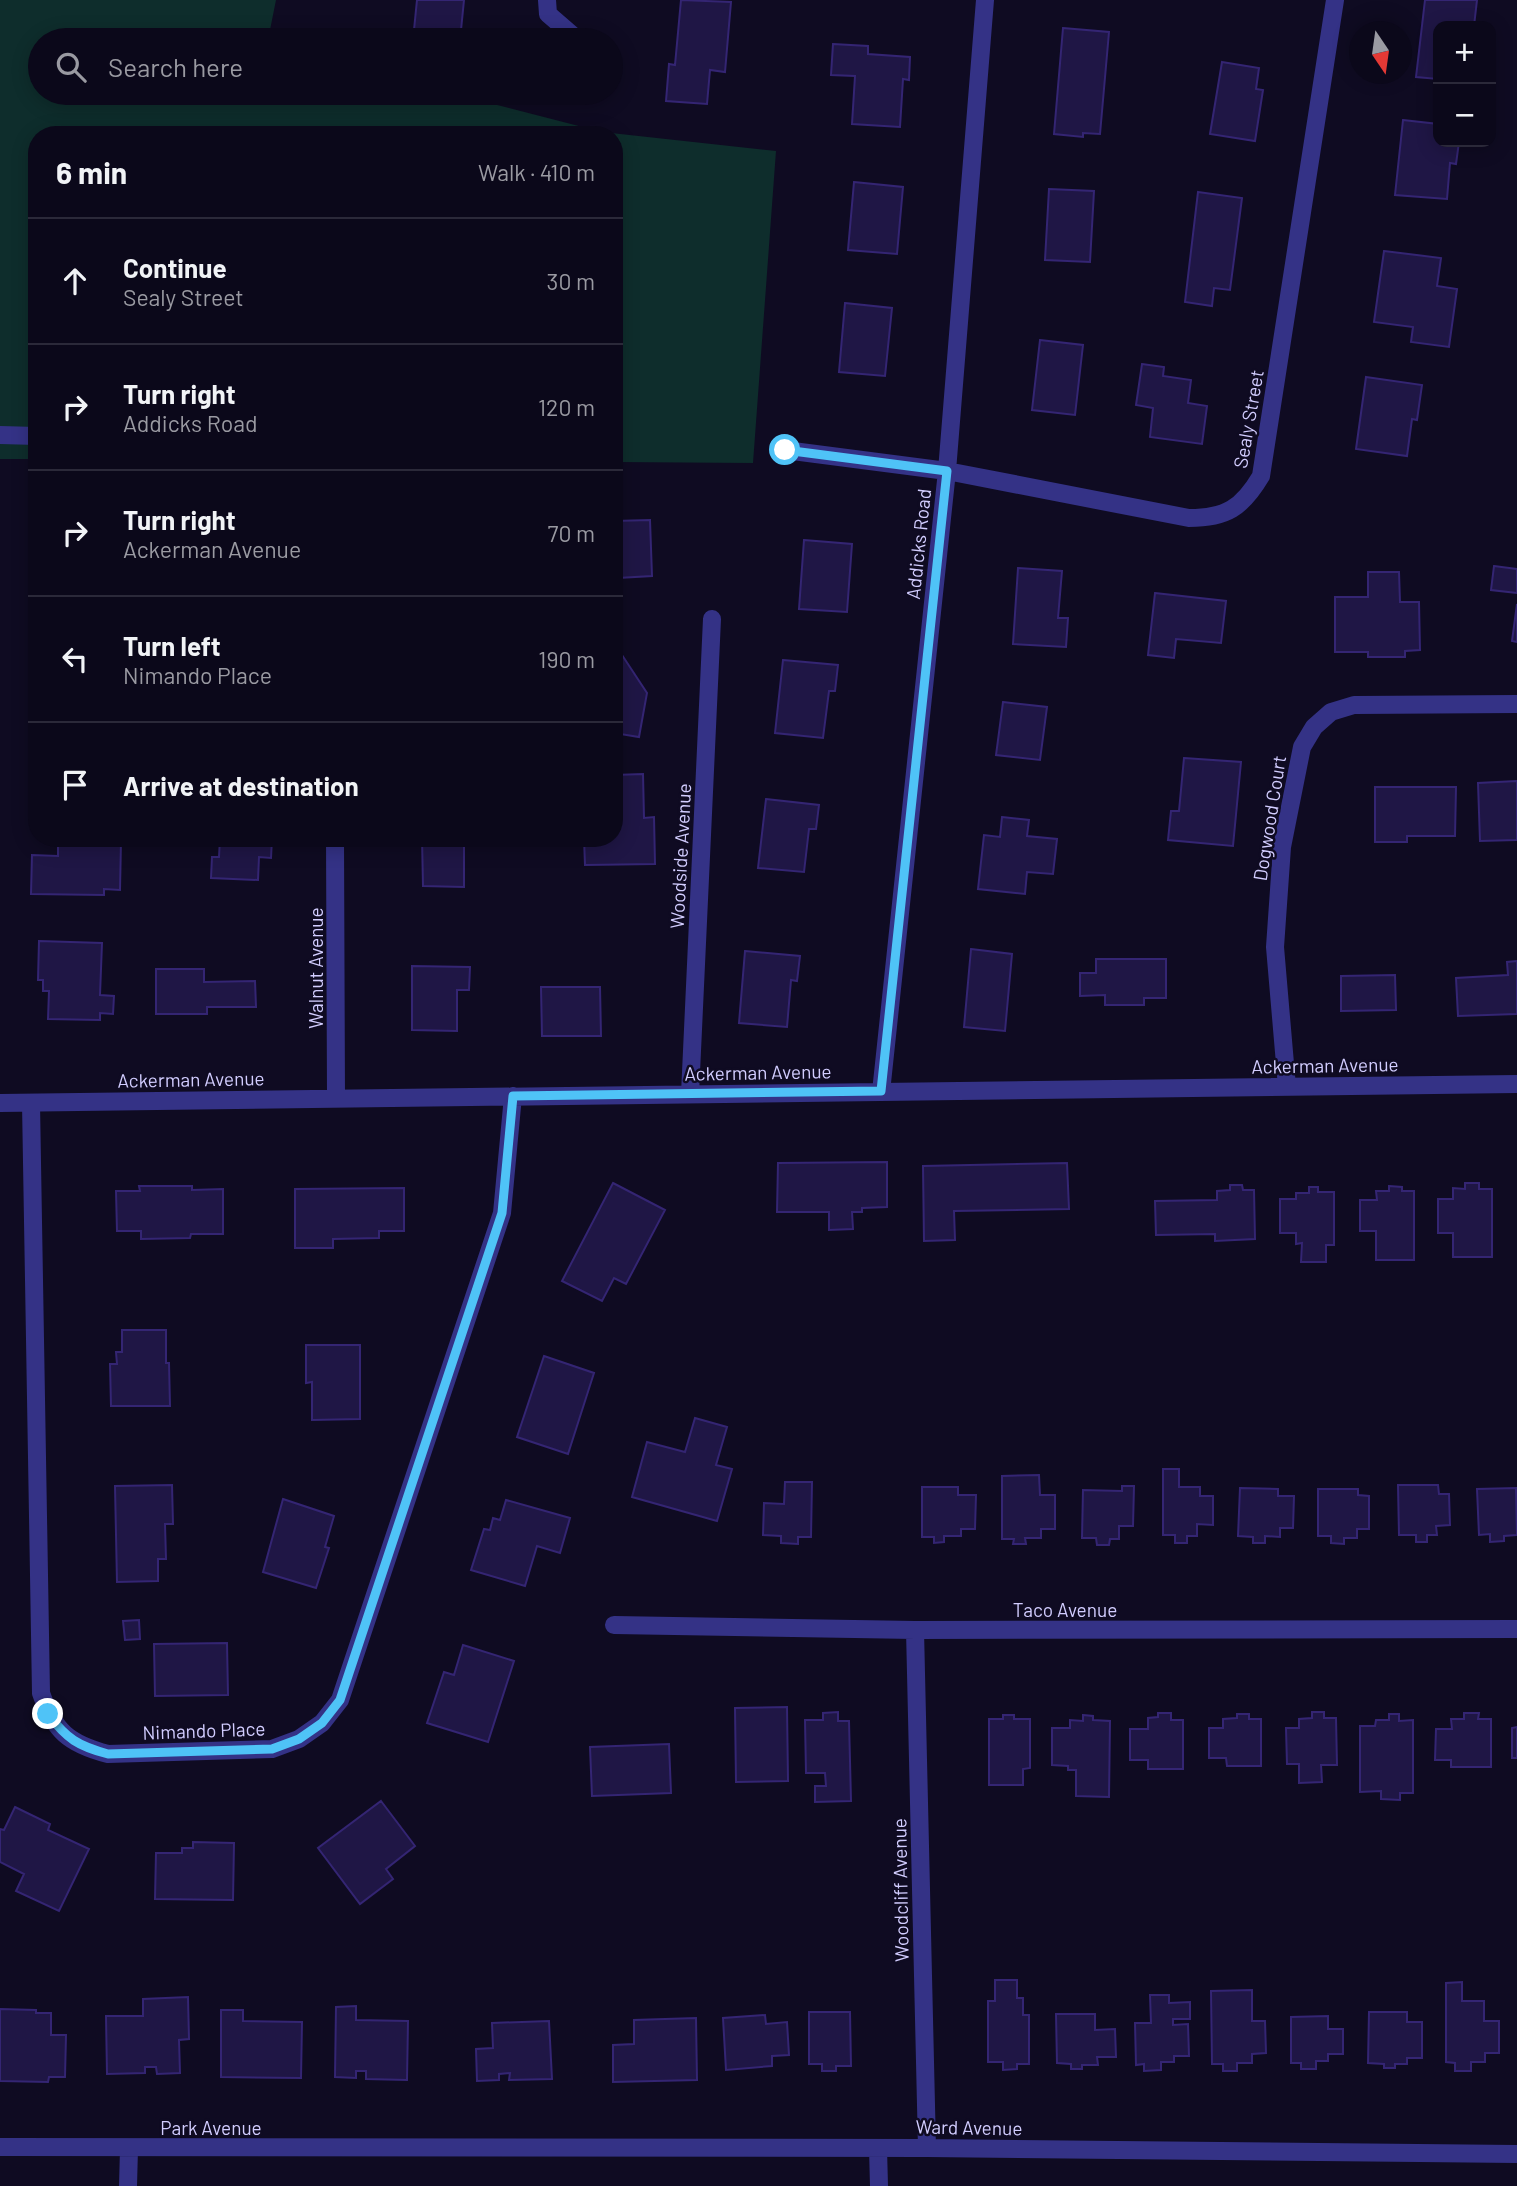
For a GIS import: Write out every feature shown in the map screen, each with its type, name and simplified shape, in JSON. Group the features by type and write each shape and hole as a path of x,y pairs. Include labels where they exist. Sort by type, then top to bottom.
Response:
{"street":[{"path":"547,0 548,14 564,28"},
{"name":"Addicks Road","path":"881,1091 947,471 985,0"},
{"name":"Sealy Street","path":"785,450 947,471 1189,518 1210,518 1231,510 1248,497 1261,476 1335,0"},
{"path":"0,435 28,436"},
{"name":"Woodside Avenue","path":"690,1094 712,619"},
{"name":"Dogwood Court","path":"1287,1087 1275,947 1278,879 1302,747 1314,727 1331,712 1354,705 1517,704"},
{"name":"Walnut Avenue","path":"335,847 336,1098"},
{"name":"Ackerman Avenue","path":"0,1103 1517,1084"},
{"name":"Nimando Place","path":"31,1103 41,1693 48,1714 64,1734 83,1748 108,1754 272,1749 299,1739 322,1723 340,1700 502,1213 513,1096"},
{"name":"Taco Avenue","path":"614,1625 915,1630 1517,1629"},
{"name":"Woodcliff Avenue","path":"915,1630 928,2148"},
{"name":"Park Avenue","path":"0,2147 421,2148"},
{"name":"Ward Avenue","path":"421,2148 928,2148 1517,2154"},
{"path":"878,2148 879,2186"},
{"path":"128,2186 129,2149"}],"green space":[{"path":"0,0 276,0 270,28 28,28 28,105 497,105 579,126 28,126 28,459 0,459"},
{"path":"623,134 776,151 753,463 623,462"}],"building":[{"path":"417,0 464,0 461,28 414,28"},
{"path":"681,0 731,2 725,72 710,70 707,104 666,101 669,64 675,65"},
{"path":"1425,0 1477,0 1475,21 1433,21 1433,79 1416,77"},
{"path":"1063,28 1109,32 1100,134 1083,133 1083,137 1054,134"},
{"path":"833,44 868,46 868,54 910,57 909,80 903,79 900,127 852,124 855,76 831,75"},
{"path":"1222,62 1259,68 1256,89 1263,90 1255,141 1210,134"},
{"path":"1403,120 1433,123 1433,147 1458,147 1456,164 1450,163 1447,199 1395,195"},
{"path":"854,182 903,187 897,254 848,250"},
{"path":"1049,189 1094,191 1090,262 1045,260"},
{"path":"1198,192 1242,198 1230,290 1214,288 1212,306 1185,302"},
{"path":"1384,251 1441,258 1437,286 1457,289 1449,347 1411,342 1413,327 1374,322"},
{"path":"845,303 892,308 885,376 839,372"},
{"path":"1040,340 1083,345 1075,415 1032,410"},
{"path":"1142,364 1164,367 1163,376 1191,380 1188,403 1207,406 1202,444 1150,437 1153,408 1136,405"},
{"path":"1366,377 1422,385 1417,420 1412,419 1407,456 1356,449"},
{"path":"650,520 652,576 623,578 623,521"},
{"path":"804,540 852,544 847,612 799,609"},
{"path":"1494,566 1517,569 1517,593 1491,590"},
{"path":"1018,568 1062,571 1058,618 1068,618 1066,647 1013,644"},
{"path":"1368,572 1399,572 1400,602 1419,602 1420,650 1405,651 1405,657 1368,657 1368,652 1335,652 1335,597 1368,597"},
{"path":"1155,593 1226,601 1221,643 1176,639 1174,658 1148,655"},
{"path":"1517,604 1517,642 1512,641"},
{"path":"623,657 647,693 639,737 623,734"},
{"path":"783,660 838,665 835,691 829,691 823,738 775,733"},
{"path":"1003,702 1047,707 1040,760 996,755"},
{"path":"1184,758 1241,762 1233,846 1168,840 1171,811 1179,811"},
{"path":"643,774 644,818 654,817 655,864 585,865 584,847 623,847 623,775"},
{"path":"1517,781 1517,840 1480,841 1478,783"},
{"path":"1375,787 1456,787 1455,836 1407,836 1407,842 1375,842"},
{"path":"766,799 819,805 816,829 809,829 804,872 758,868"},
{"path":"1002,817 1029,820 1027,836 1057,839 1053,874 1027,872 1025,894 978,889 984,835 1000,837"},
{"path":"58,847 121,847 120,890 104,889 104,895 31,894 32,855 58,856"},
{"path":"220,847 272,847 271,858 259,857 258,880 211,878 212,857 219,857"},
{"path":"422,847 464,847 464,887 423,886"},
{"path":"39,941 102,943 100,995 114,996 113,1014 100,1013 100,1020 48,1019 49,991 43,991 43,980 38,980"},
{"path":"971,949 1012,954 1005,1031 964,1027"},
{"path":"745,951 800,956 797,981 791,980 787,1027 739,1023"},
{"path":"1096,959 1166,959 1166,998 1144,998 1144,1005 1105,1005 1105,995 1080,996 1080,973 1096,973"},
{"path":"1517,961 1517,1014 1458,1016 1456,978 1508,975 1507,962"},
{"path":"412,966 470,967 469,990 457,990 457,1031 412,1030"},
{"path":"156,969 204,969 204,982 255,981 256,1007 207,1007 207,1014 156,1014"},
{"path":"1395,975 1396,1010 1341,1011 1341,976"},
{"path":"541,987 600,987 601,1036 542,1036"},
{"path":"887,1162 887,1207 862,1208 862,1212 852,1212 853,1229 829,1230 829,1212 777,1212 778,1163"},
{"path":"1067,1163 1069,1209 954,1211 955,1240 924,1241 923,1166"},
{"path":"613,1183 665,1210 626,1284 614,1278 602,1301 562,1281"},
{"path":"1465,1183 1479,1183 1479,1189 1492,1189 1492,1257 1453,1257 1453,1233 1438,1233 1438,1199 1453,1199 1453,1188 1465,1189"},
{"path":"1230,1185 1242,1185 1243,1190 1254,1190 1255,1239 1215,1241 1215,1234 1156,1235 1155,1201 1217,1200 1217,1191 1230,1190"},
{"path":"139,1186 192,1186 192,1190 223,1189 223,1234 141,1239 141,1231 117,1231 116,1191 140,1191"},
{"path":"1389,1186 1402,1187 1402,1191 1414,1191 1414,1260 1376,1260 1376,1231 1360,1231 1360,1200 1377,1200 1376,1191 1389,1191"},
{"path":"1309,1187 1318,1187 1318,1192 1334,1192 1334,1245 1326,1245 1326,1262 1301,1262 1302,1243 1296,1244 1296,1233 1280,1233 1280,1199 1296,1199 1296,1193 1309,1193"},
{"path":"404,1188 404,1231 379,1231 379,1238 333,1239 333,1248 295,1248 295,1189"},
{"path":"122,1330 166,1330 170,1406 111,1406 110,1364 117,1364 116,1352 122,1352"},
{"path":"306,1345 360,1345 360,1419 312,1420 312,1382 306,1383"},
{"path":"544,1356 594,1373 568,1454 517,1437"},
{"path":"695,1418 727,1427 716,1465 732,1469 717,1521 632,1497 647,1442 685,1452"},
{"path":"1163,1469 1179,1469 1179,1487 1200,1487 1200,1496 1213,1496 1213,1525 1197,1524 1197,1536 1187,1536 1187,1543 1175,1543 1175,1535 1163,1535"},
{"path":"1039,1475 1040,1495 1055,1495 1055,1529 1041,1529 1041,1538 1025,1538 1026,1544 1013,1544 1014,1539 1002,1539 1002,1476"},
{"path":"785,1482 812,1482 811,1537 798,1537 798,1544 781,1543 781,1536 763,1535 764,1503 784,1504"},
{"path":"172,1485 173,1524 165,1524 166,1559 158,1559 158,1581 117,1582 115,1486"},
{"path":"1398,1485 1438,1485 1439,1494 1449,1494 1450,1525 1436,1526 1437,1535 1427,1535 1427,1542 1416,1542 1416,1535 1399,1535"},
{"path":"1122,1486 1134,1486 1133,1526 1119,1526 1119,1539 1110,1539 1109,1545 1097,1545 1096,1538 1082,1538 1083,1490 1122,1491"},
{"path":"922,1487 958,1487 958,1495 976,1495 975,1529 961,1529 961,1536 944,1536 944,1542 934,1543 934,1537 922,1537"},
{"path":"1240,1488 1278,1489 1278,1496 1294,1496 1293,1528 1280,1528 1280,1537 1265,1536 1265,1543 1253,1543 1253,1537 1238,1536"},
{"path":"1516,1488 1517,1535 1504,1536 1504,1541 1490,1542 1490,1534 1479,1535 1477,1489"},
{"path":"1318,1489 1358,1489 1358,1495 1369,1496 1369,1529 1357,1529 1357,1538 1344,1538 1344,1544 1331,1543 1331,1536 1318,1536"},
{"path":"283,1499 334,1516 325,1547 329,1548 316,1588 263,1572"},
{"path":"506,1500 570,1518 560,1553 537,1546 525,1586 471,1570 484,1529 490,1530 493,1518 500,1520"},
{"path":"139,1620 140,1639 125,1640 123,1621"},
{"path":"227,1643 228,1695 155,1696 154,1644"},
{"path":"463,1645 514,1661 488,1742 427,1723 444,1672 454,1675"},
{"path":"787,1707 788,1781 736,1782 735,1708"},
{"path":"838,1712 838,1721 849,1721 851,1801 815,1802 815,1786 826,1786 825,1773 806,1773 805,1720 823,1720 823,1713"},
{"path":"1312,1712 1324,1712 1324,1718 1336,1718 1337,1765 1321,1765 1322,1782 1299,1783 1299,1764 1287,1764 1286,1728 1299,1728 1299,1719 1312,1718"},
{"path":"1158,1713 1171,1713 1171,1720 1183,1720 1183,1769 1148,1769 1148,1760 1130,1760 1130,1729 1148,1729 1148,1718 1158,1717"},
{"path":"1464,1713 1479,1713 1478,1719 1491,1719 1491,1767 1451,1767 1451,1760 1435,1760 1436,1729 1452,1729 1451,1719 1464,1719"},
{"path":"1237,1714 1249,1714 1249,1719 1261,1719 1261,1766 1227,1766 1226,1758 1209,1758 1209,1728 1223,1728 1223,1719 1237,1718"},
{"path":"1389,1714 1399,1714 1399,1721 1413,1720 1413,1793 1400,1793 1400,1800 1381,1799 1381,1791 1360,1792 1360,1726 1375,1726 1376,1720 1389,1720"},
{"path":"1003,1715 1014,1715 1014,1719 1030,1719 1030,1768 1023,1769 1023,1785 989,1785 989,1719 1003,1719"},
{"path":"1083,1715 1093,1716 1093,1720 1110,1721 1109,1797 1076,1796 1076,1770 1068,1770 1068,1766 1052,1765 1052,1728 1070,1728 1070,1720 1083,1721"},
{"path":"1517,1727 1517,1758 1512,1758 1512,1728"},
{"path":"669,1744 671,1793 592,1796 590,1747"},
{"path":"381,1801 415,1846 386,1869 393,1879 360,1904 318,1848"},
{"path":"15,1807 50,1824 48,1830 89,1849 59,1911 16,1891 24,1874 0,1862 0,1829 4,1830"},
{"path":"193,1842 234,1843 233,1900 155,1899 156,1853 182,1853 182,1848 193,1848"},
{"path":"995,1980 1017,1980 1017,1998 1023,1998 1023,2015 1029,2015 1029,2064 1017,2064 1017,2069 1003,2070 1003,2062 988,2062 988,2001 995,2001"},
{"path":"1462,1982 1462,2001 1484,2001 1484,2021 1499,2021 1499,2053 1485,2053 1485,2062 1471,2062 1471,2071 1455,2071 1455,2063 1446,2062 1446,1983"},
{"path":"1252,1990 1252,2021 1265,2021 1266,2053 1252,2054 1252,2063 1237,2063 1237,2071 1223,2071 1223,2064 1212,2064 1211,1991"},
{"path":"1150,1995 1169,1995 1169,2003 1190,2002 1190,2019 1173,2019 1173,2025 1188,2024 1189,2056 1174,2056 1174,2062 1161,2062 1161,2070 1144,2071 1144,2064 1136,2065 1135,2023 1151,2023"},
{"path":"188,1997 189,2039 179,2040 180,2073 157,2074 156,2067 145,2067 145,2073 107,2074 106,2016 143,2016 143,1999"},
{"path":"356,2006 356,2020 408,2021 407,2080 366,2079 366,2071 356,2071 356,2078 335,2077 336,2007"},
{"path":"0,2009 51,2013 51,2035 66,2035 65,2077 49,2077 48,2082 0,2081"},
{"path":"221,2010 243,2010 243,2021 302,2022 301,2078 221,2077"},
{"path":"809,2012 850,2012 851,2066 836,2066 836,2071 822,2071 822,2064 809,2064"},
{"path":"1369,2012 1407,2012 1407,2022 1422,2022 1422,2058 1407,2058 1407,2064 1395,2064 1395,2068 1368,2063"},
{"path":"1056,2014 1095,2014 1095,2030 1115,2029 1116,2057 1097,2057 1098,2065 1082,2065 1082,2069 1071,2069 1071,2064 1057,2063"},
{"path":"765,2015 766,2024 787,2022 789,2055 772,2056 772,2066 726,2070 723,2018"},
{"path":"1328,2016 1328,2029 1343,2029 1343,2054 1328,2054 1328,2061 1316,2061 1316,2069 1301,2069 1301,2063 1291,2063 1291,2017"},
{"path":"696,2018 697,2080 613,2082 613,2045 634,2044 634,2020"},
{"path":"549,2021 552,2079 509,2080 510,2073 499,2074 499,2080 477,2081 476,2049 493,2048 492,2023"}],"route":[{"path":"48,1714 64,1734 83,1748 108,1754 272,1749 299,1739 322,1723 340,1700 502,1213 513,1096 881,1091 947,471 785,450"}]}
